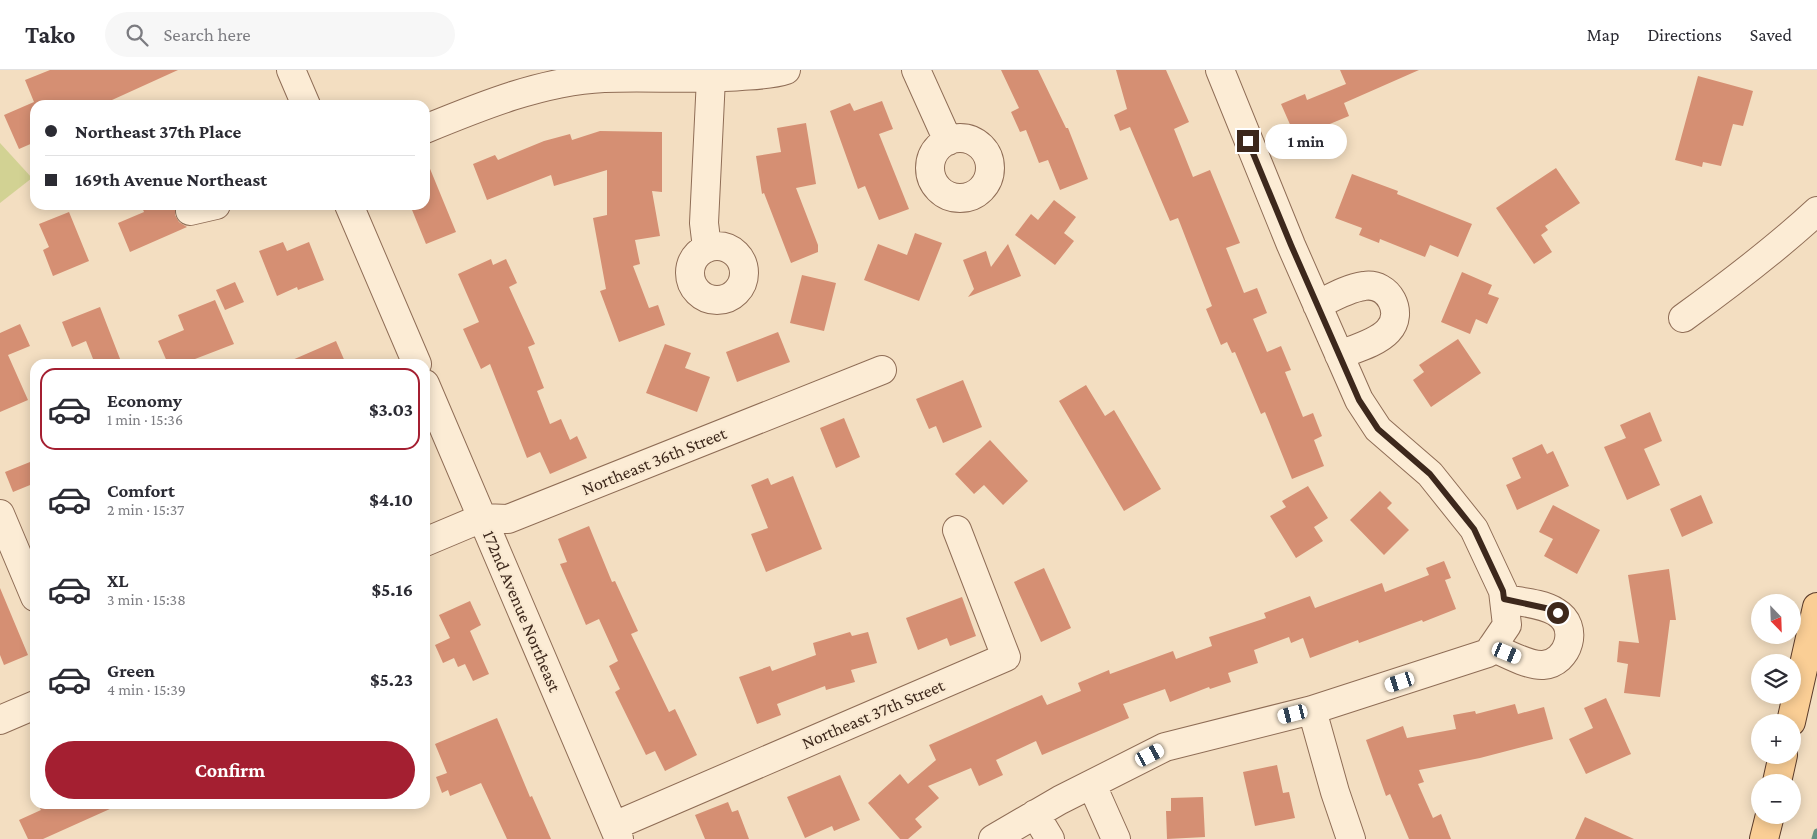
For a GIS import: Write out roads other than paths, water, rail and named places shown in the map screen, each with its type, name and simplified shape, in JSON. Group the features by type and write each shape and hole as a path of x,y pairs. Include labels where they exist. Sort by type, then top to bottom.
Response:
{"main road":[{"path":"1793,714 1817,607"},
{"path":"1764,839 1768,824"}],"street":[{"path":"291,70 304,100"},
{"path":"430,128 555,77 712,78 774,74 786,70"},
{"path":"916,70 948,141"},
{"path":"993,839 1060,800 1165,747 1312,710 1488,653 1507,625 1503,591 1474,529 1430,474 1378,429 1359,400 1291,245 1220,70"},
{"path":"707,248 704,223 712,78"},
{"path":"190,211 194,210"},
{"path":"351,210 414,359"},
{"path":"1683,318 1732,282 1817,211"},
{"path":"1317,305 1364,286 1373,286 1381,289 1393,301 1395,318 1387,333 1380,338 1339,355"},
{"name":"Northeast 36th Street","path":"430,540 495,519 882,370"},
{"name":"172nd Avenue Northeast","path":"430,394 495,519 616,832"},
{"path":"0,514 30,584"},
{"name":"Northeast 37th Street","path":"616,832 1006,657 957,530"},
{"path":"1492,648 1536,665 1544,665 1559,659 1568,646 1570,637 1568,628 1564,619 1558,613 1550,609 1504,599"},
{"path":"0,720 30,707"},
{"path":"1312,710 1335,792 1351,839"},
{"path":"1092,785 1116,839"},
{"path":"1035,814 1050,839"}],"waterway":[{"path":"1815,839 1817,832"}]}
